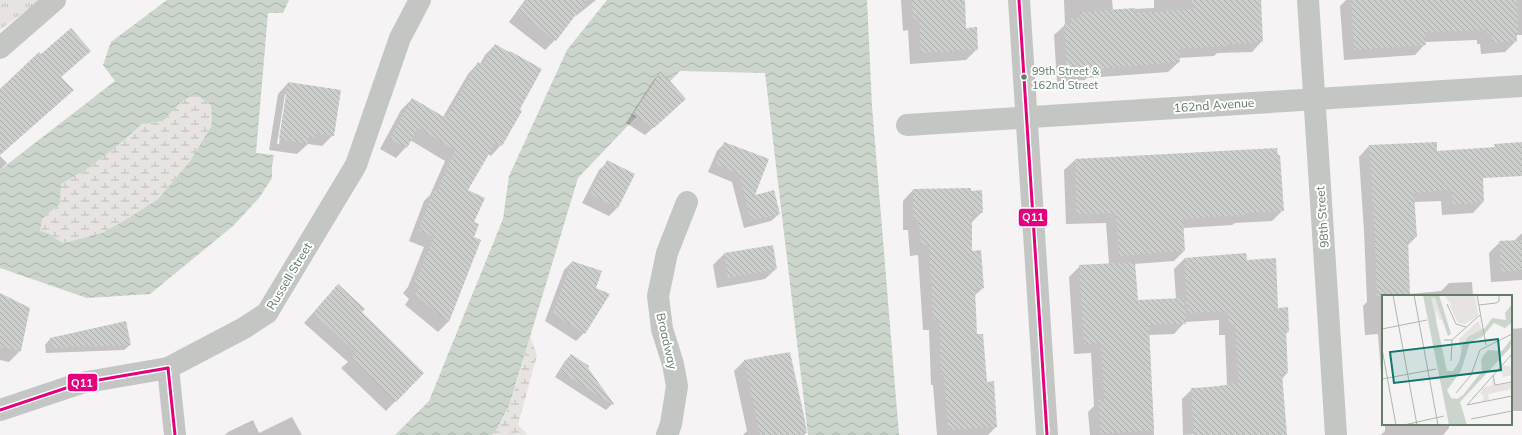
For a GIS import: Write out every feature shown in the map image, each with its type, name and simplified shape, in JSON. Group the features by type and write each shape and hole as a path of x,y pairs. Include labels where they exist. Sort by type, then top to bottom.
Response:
{"street":[{"path":"0,48 55,0"},
{"name":"Russell Street","path":"0,410 81,383 168,368 244,328 267,313 356,165 400,38 420,0"},
{"path":"1019,0 1048,435"},
{"name":"98th Street","path":"1308,0 1336,435"},
{"name":"162nd Avenue","path":"907,125 1522,86"},
{"name":"Broadway","path":"667,435 671,424 677,386 673,364 662,329 658,296 668,253 687,202"},
{"path":"168,368 175,435"}],"green space":[{"path":"0,0 40,0 0,30"},
{"path":"194,94 211,105 212,125 190,161 158,199 102,233 63,243 47,233 40,231 42,219 60,204 61,184 87,169 116,147 142,124 163,121 181,102"},
{"path":"530,336 537,355 518,425 528,435 492,435 505,415 510,402"}],"water":[{"path":"167,0 289,0 283,13 268,13 256,153 274,155 272,178 259,198 233,226 150,294 87,298 0,268 0,170 115,81 103,65 111,42","holes":["194,94 211,105 212,125 190,161 158,199 102,233 63,243 47,233 40,231 42,219 60,204 61,184 87,169 116,147 142,124 163,121 181,102"]},
{"path":"607,0 867,0 872,106 899,435 808,435 765,73 680,71 578,178 509,406 497,429 492,435 395,435 429,401 503,219 509,176 567,50"}],"building":[{"path":"527,0 587,0 556,41 518,11"},
{"path":"912,0 965,0 966,28 977,27 978,50 921,53 919,20 913,20"},
{"path":"1192,0 1261,0 1263,42 1179,49 1180,62 1067,72 1064,24 1071,24 1070,19 1081,18 1080,12 1135,8 1136,13 1193,9"},
{"path":"1351,0 1517,0 1517,41 1492,43 1491,34 1487,34 1487,30 1425,32 1426,45 1354,50"},
{"path":"71,28 91,51 61,77 74,90 0,155 0,89 39,52 41,54"},
{"path":"495,44 542,69 520,109 522,111 502,146 496,142 468,190 485,198 474,222 479,224 474,237 481,240 449,322 414,294 419,288 412,282 418,276 434,237 418,230 434,190 437,191 455,150 418,128 407,148 390,139 412,98 446,118 478,62 483,65"},
{"path":"661,71 686,99 654,128 633,114"},
{"path":"288,82 341,90 334,136 316,133 315,138 309,137 308,144 279,139"},
{"path":"724,142 769,159 755,195 774,190 780,214 751,221 739,174 716,164"},
{"path":"1437,142 1437,151 1495,147 1494,144 1522,142 1522,176 1483,178 1484,202 1452,205 1452,190 1414,193 1417,237 1408,238 1410,295 1377,296 1369,145"},
{"path":"1277,148 1278,155 1280,155 1284,211 1183,219 1185,251 1119,256 1116,213 1076,214 1075,159"},
{"path":"607,160 635,174 618,208 590,194"},
{"path":"971,188 971,191 982,190 983,213 972,213 972,251 981,250 984,288 975,289 977,334 983,334 987,382 994,381 997,427 948,430 944,375 941,375 939,319 933,320 929,245 921,245 919,220 913,220 913,189"},
{"path":"1522,240 1522,270 1501,272 1499,241"},
{"path":"773,245 777,269 728,278 724,253"},
{"path":"1246,253 1247,260 1276,258 1278,308 1288,307 1289,332 1286,332 1288,373 1282,374 1287,435 1194,435 1191,388 1213,387 1238,383 1235,325 1229,325 1228,311 1187,313 1184,258"},
{"path":"572,261 602,271 596,288 610,294 585,334 553,313"},
{"path":"1135,262 1138,300 1184,298 1186,324 1149,325 1154,430 1101,434 1098,400 1104,399 1101,343 1084,344 1079,265"},
{"path":"338,284 365,309 362,312 424,373 396,402 350,358 356,352 313,313"},
{"path":"0,293 30,308 21,351 0,347"},
{"path":"126,321 131,345 51,348 50,338"},
{"path":"790,352 807,433 793,435 760,435 744,360"},
{"path":"571,354 589,366 588,368 614,404 613,405 560,371"}],"transit line":[{"name":"Q11","path":"1019,0 1047,435"},
{"name":"Q11","path":"168,368 175,435"},
{"name":"Q11","path":"0,410 81,383 168,368"}],"place":[{"name":"99th Street & 162nd Street","path":"1024,77"}]}
